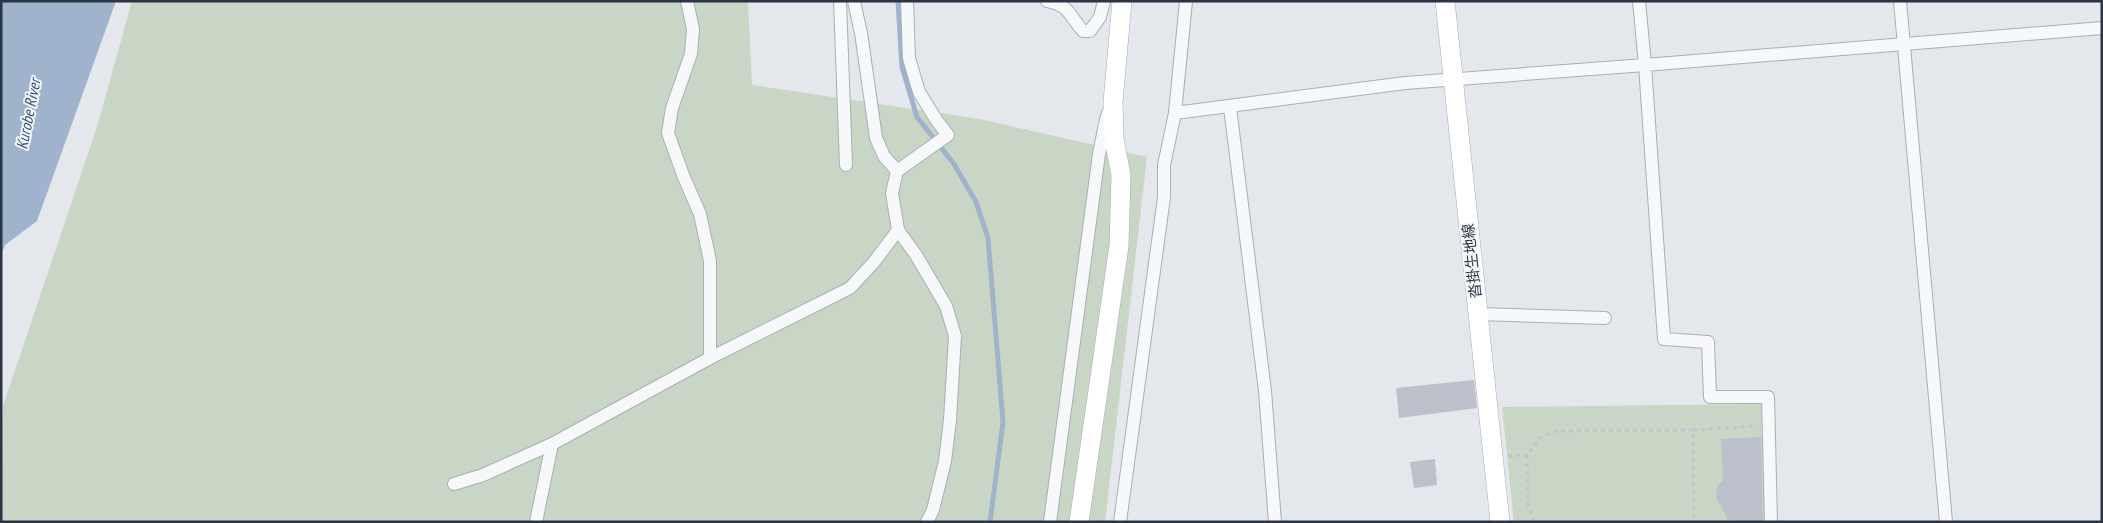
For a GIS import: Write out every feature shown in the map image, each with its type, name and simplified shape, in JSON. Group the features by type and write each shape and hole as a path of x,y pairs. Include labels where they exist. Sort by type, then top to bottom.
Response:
{"main road":[{"path":"1079,522 1119,246 1120,175 1114,139 1113,102 1122,1"},
{"name":"沓掛生地線","path":"1445,1 1500,522"}],"street":[{"path":"686,1 693,29 691,54 672,108 668,133 700,214 710,261 710,358"},
{"path":"840,1 846,165"},
{"path":"854,1 861,33 876,138 884,156 897,171"},
{"path":"907,1 909,58 919,92 937,121 948,134 897,171 892,193 898,230 916,255 946,306 955,336 950,420 945,461 933,510 927,522"},
{"path":"1047,1 1058,4 1072,14 1084,31 1090,31 1100,16 1104,1"},
{"path":"1120,522 1164,197 1164,165 1175,113 1186,1"},
{"path":"1639,1 1664,339 1708,342 1710,397 1768,397 1772,522"},
{"path":"1900,1 1946,522"},
{"path":"1175,113 1396,84 2102,28"},
{"path":"1050,522 1100,154 1106,119 1113,102"},
{"path":"1230,107 1265,391 1275,522"},
{"path":"454,484 483,476 552,444 710,358 850,288 874,262 898,230"},
{"path":"1478,314 1605,318"},
{"path":"536,522 552,444"}],"path":[{"path":"1534,522 1528,504 1527,455 1541,437 1557,431 1693,430 1756,426"},
{"path":"1693,430 1694,522"}],"green space":[{"path":"132,1 748,1 752,85 980,119 1147,157 1105,522 1,522 3,406 97,127"},
{"path":"1762,404 1766,522 1514,522 1502,407"}],"water":[{"name":"Kurobe River","path":"1,1 116,1 37,221 5,245 1,255"}],"building":[{"path":"1474,380 1477,408 1399,418 1396,388"},
{"path":"1761,437 1763,522 1729,522 1716,497 1718,485 1723,481 1721,439"},
{"path":"1435,459 1437,485 1414,488 1410,462"}],"waterway":[{"path":"898,1 902,67 917,117 954,164 976,202 988,238 1003,422 990,522"}]}
